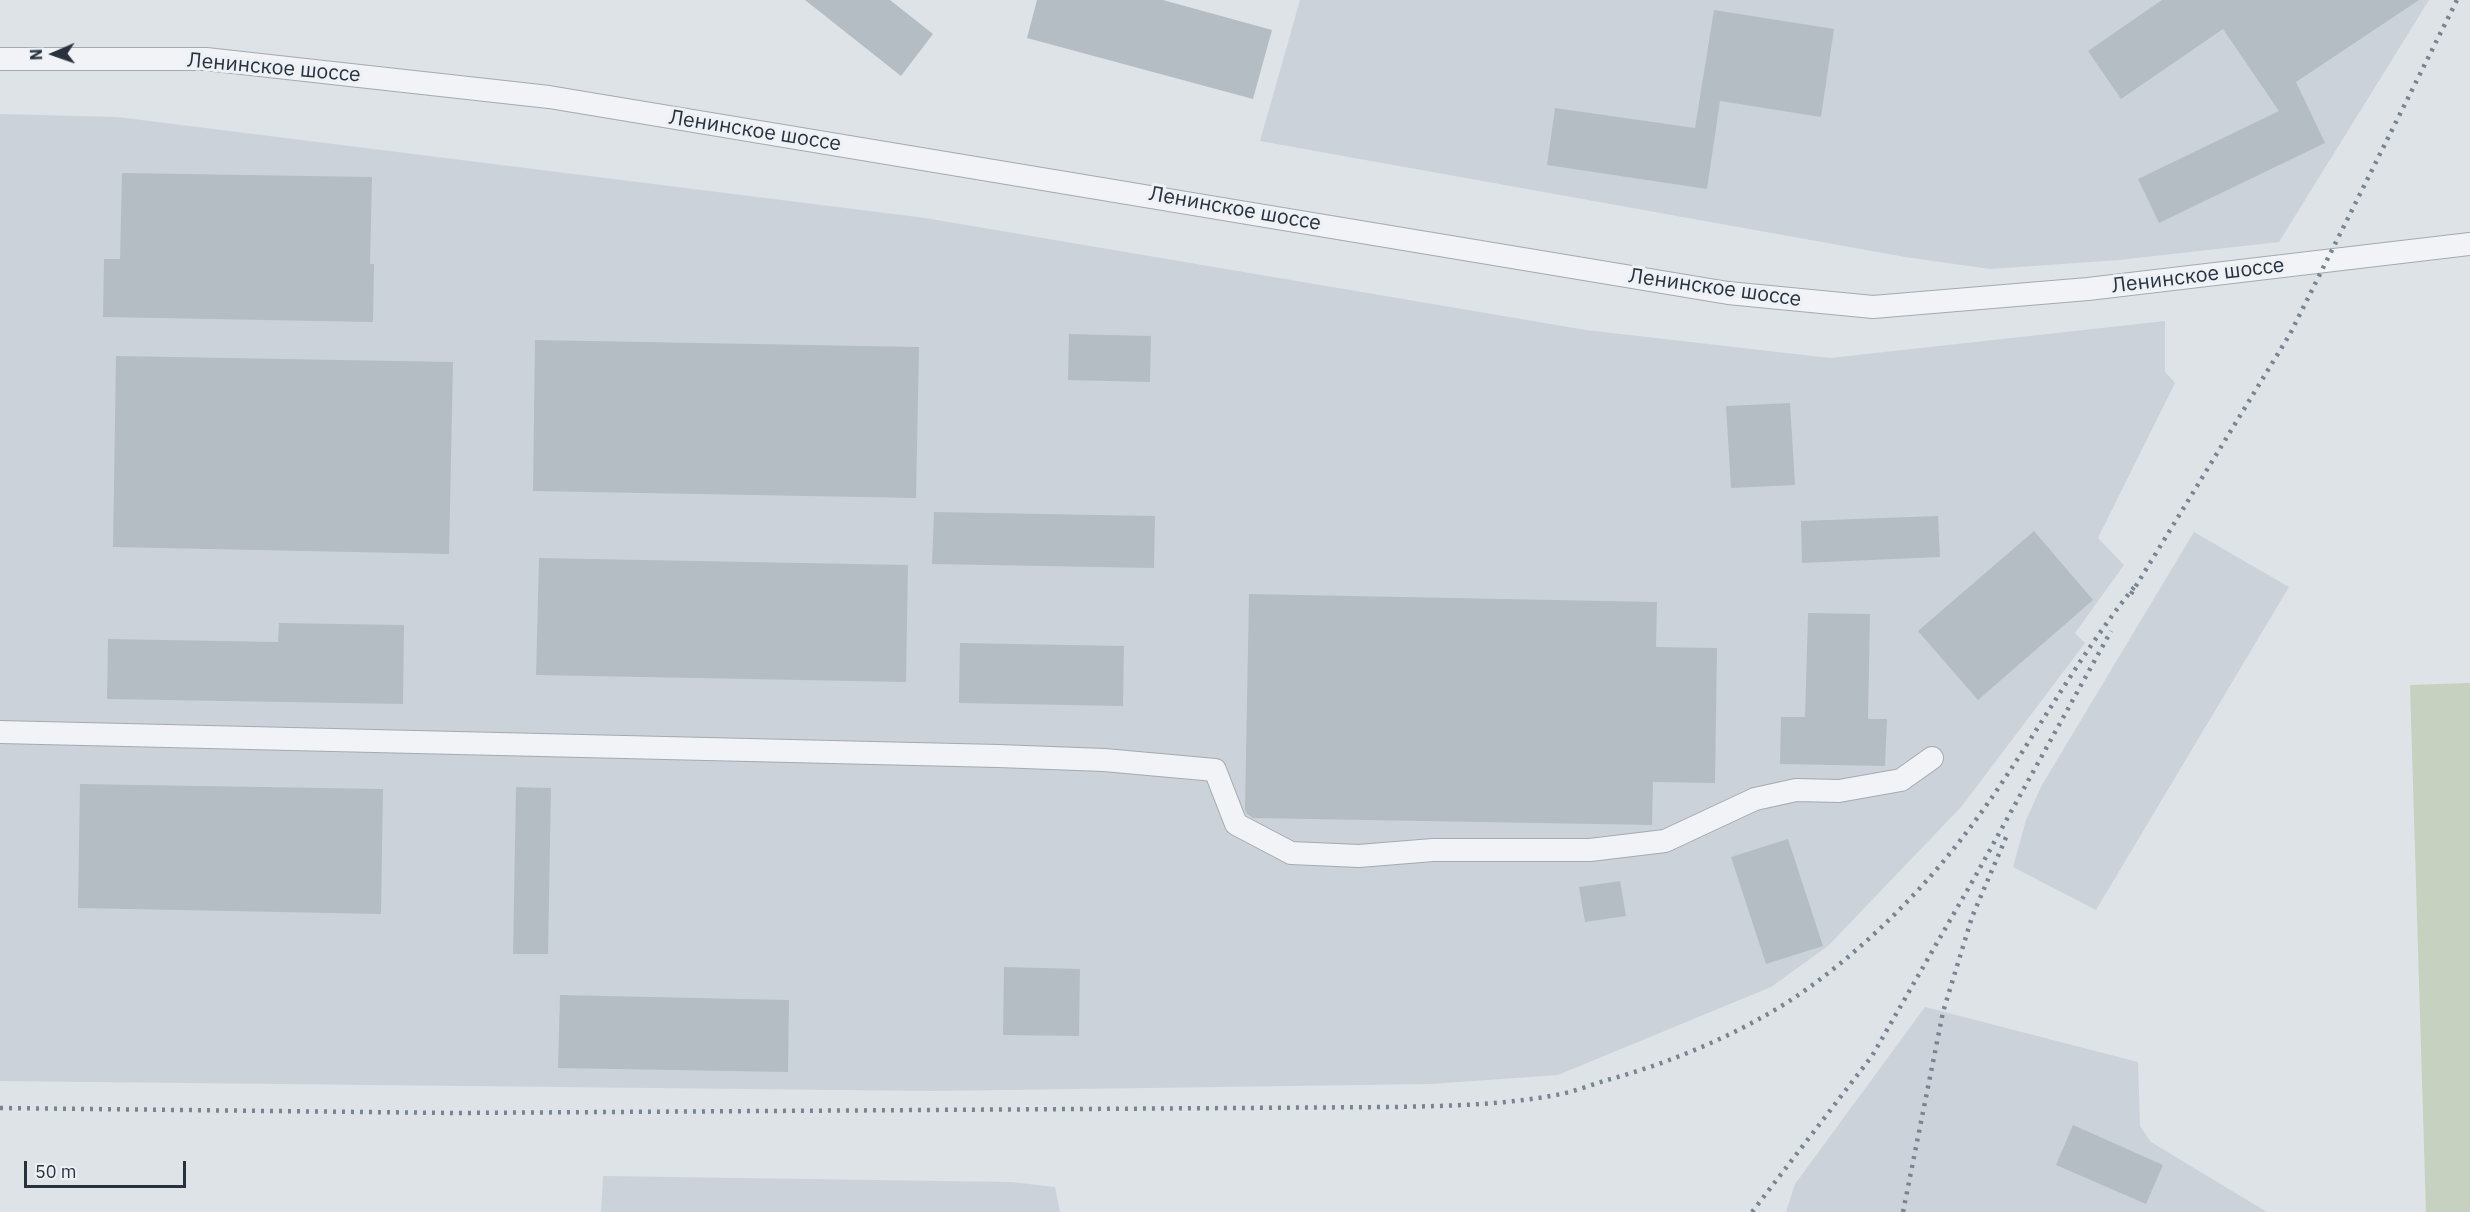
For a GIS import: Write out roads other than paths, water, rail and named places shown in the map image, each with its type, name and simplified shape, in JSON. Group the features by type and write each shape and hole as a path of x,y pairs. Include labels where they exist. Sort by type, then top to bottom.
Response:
{"street":[{"name":"Ленинское шоссе","path":"0,59 206,59 549,98 1728,293 1873,308 2088,289 2470,244"},
{"path":"0,732 998,756 1104,760 1215,770 1236,824 1291,853 1359,856 1432,850 1590,850 1665,842 1755,799 1796,790 1839,791 1901,780 1932,758"}],"railway":[{"path":"2131,594 2290,334 2457,0"},
{"path":"0,1108 453,1113 1393,1107 1495,1103 1562,1094 1666,1061 1741,1029 1811,986 1862,945 1932,875 1976,820 2087,651 2135,586"},
{"path":"1752,1212 1872,1056 1976,875 2111,631"},
{"path":"1903,1212 1943,1012 1972,917 2007,835"}]}
